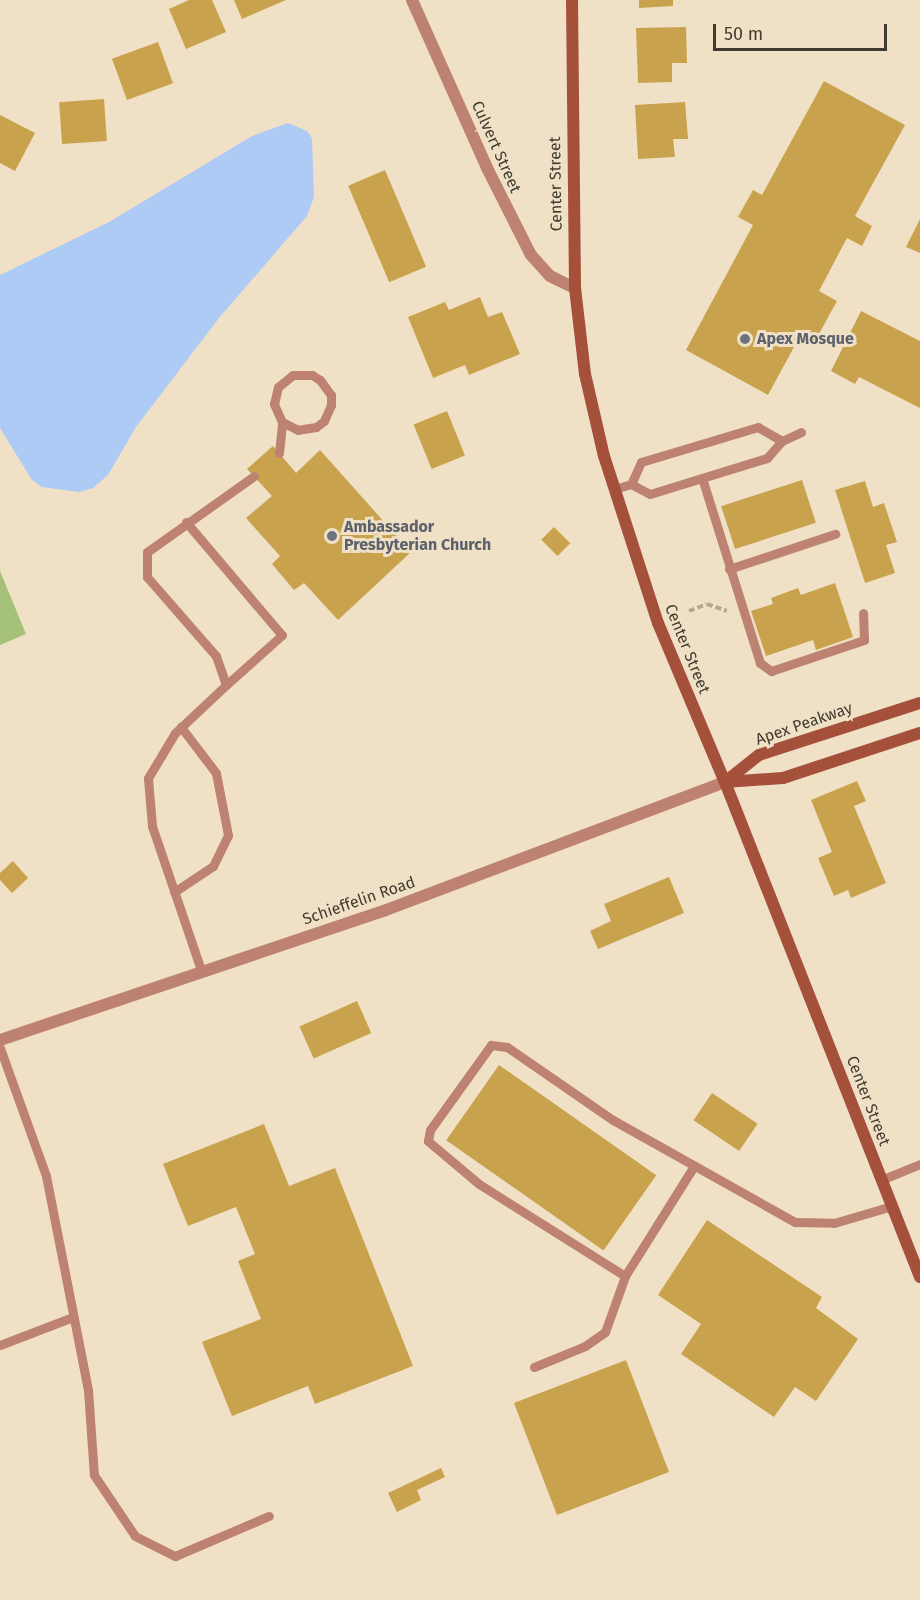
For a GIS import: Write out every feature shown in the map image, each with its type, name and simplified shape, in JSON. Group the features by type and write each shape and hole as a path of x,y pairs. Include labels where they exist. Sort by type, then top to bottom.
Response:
{"main road":[{"name":"Center Street","path":"572,0 575,288 585,374 614,489 658,623 725,782 920,1277"},
{"name":"Apex Peakway","path":"725,782 759,755 920,703"},
{"path":"725,782 783,778 920,733"}],"street":[{"name":"Culvert Street","path":"412,0 491,178 531,255 550,276 575,288"},
{"name":"Schieffelin Road","path":"0,1040 201,970 386,910 725,782"}],"lane":[{"path":"279,453 282,422 274,404 278,387 293,375 303,373 320,380 330,395 331,405 324,421 316,427 298,430 282,422"},
{"path":"631,484 641,462 758,427 782,441"},
{"path":"614,489 631,484 650,494 767,458 782,441 801,432"},
{"path":"226,685 216,656 147,577 147,552 186,522 254,476"},
{"path":"702,478 760,663 771,671 864,640 863,613"},
{"path":"186,522 282,635 181,727 148,778 152,826 201,970"},
{"path":"729,569 835,534"},
{"path":"174,892 213,866 228,836 216,773 181,727"},
{"path":"625,1276 480,1184 428,1140 430,1130 491,1045 507,1047 613,1120 795,1222 834,1223 892,1206"},
{"path":"0,1048 45,1176 88,1390 94,1475 135,1536 175,1556 269,1516"},
{"path":"881,1180 920,1164"},
{"path":"534,1367 585,1346 604,1332 625,1276 694,1166"},
{"path":"0,1345 73,1317"}],"path":[{"path":"689,611 706,604 728,611"}],"green space":[{"path":"0,571 26,634 0,645"}],"water":[{"path":"288,123 307,131 312,138 314,197 307,216 219,318 136,427 108,475 93,488 79,492 42,487 32,480 0,428 0,275 109,222 252,136"}],"building":[{"path":"189,0 212,0 226,32 186,49 169,9"},
{"path":"234,0 286,0 242,19"},
{"path":"639,0 673,0 673,6 639,8"},
{"path":"686,27 687,63 672,63 672,82 638,83 636,28"},
{"path":"158,42 173,83 127,100 112,59"},
{"path":"824,81 905,125 855,216 872,226 862,246 847,238 819,291 837,301 814,343 800,336 768,395 686,350 753,225 738,217 753,190 762,195"},
{"path":"104,99 107,141 62,144 59,102"},
{"path":"685,102 688,139 673,139 675,157 638,159 635,105"},
{"path":"0,115 35,133 15,171 0,163"},
{"path":"385,170 426,267 389,282 348,186"},
{"path":"920,219 920,253 906,247"},
{"path":"480,297 488,317 502,312 520,354 469,375 465,365 433,378 408,317 445,302 449,310"},
{"path":"861,311 920,341 920,408 859,377 855,384 831,371"},
{"path":"447,411 465,456 432,469 414,424"},
{"path":"273,446 296,473 320,450 411,552 338,620 304,583 294,590 272,564 280,556 246,518 272,496 247,469"},
{"path":"802,480 816,523 735,549 721,506"},
{"path":"865,481 873,507 884,503 897,542 886,545 895,573 865,583 835,490"},
{"path":"554,527 570,543 558,556 541,540"},
{"path":"835,583 853,637 816,650 813,640 766,656 751,611 773,604 771,598 798,588 801,595"},
{"path":"857,781 866,801 854,806 886,883 851,898 848,890 834,896 818,858 832,852 811,800"},
{"path":"13,861 28,878 12,893 0,880 0,873"},
{"path":"669,877 684,913 598,949 590,931 611,921 604,904"},
{"path":"357,1001 371,1033 314,1059 299,1027"},
{"path":"499,1065 656,1175 604,1250 446,1140"},
{"path":"712,1093 758,1124 739,1151 694,1120"},
{"path":"264,1124 289,1186 335,1168 413,1366 315,1404 308,1386 232,1416 202,1342 261,1319 238,1261 255,1254 236,1207 188,1226 163,1164"},
{"path":"707,1220 822,1297 816,1308 858,1339 816,1401 795,1387 774,1417 681,1354 701,1324 658,1295"},
{"path":"626,1360 669,1472 557,1515 514,1403"},
{"path":"441,1468 445,1477 417,1490 421,1500 397,1512 388,1493"}],"place":[{"name":"Apex Mosque","path":"745,339"},
{"name":"Ambassador Presbyterian Church","path":"332,536"}]}
